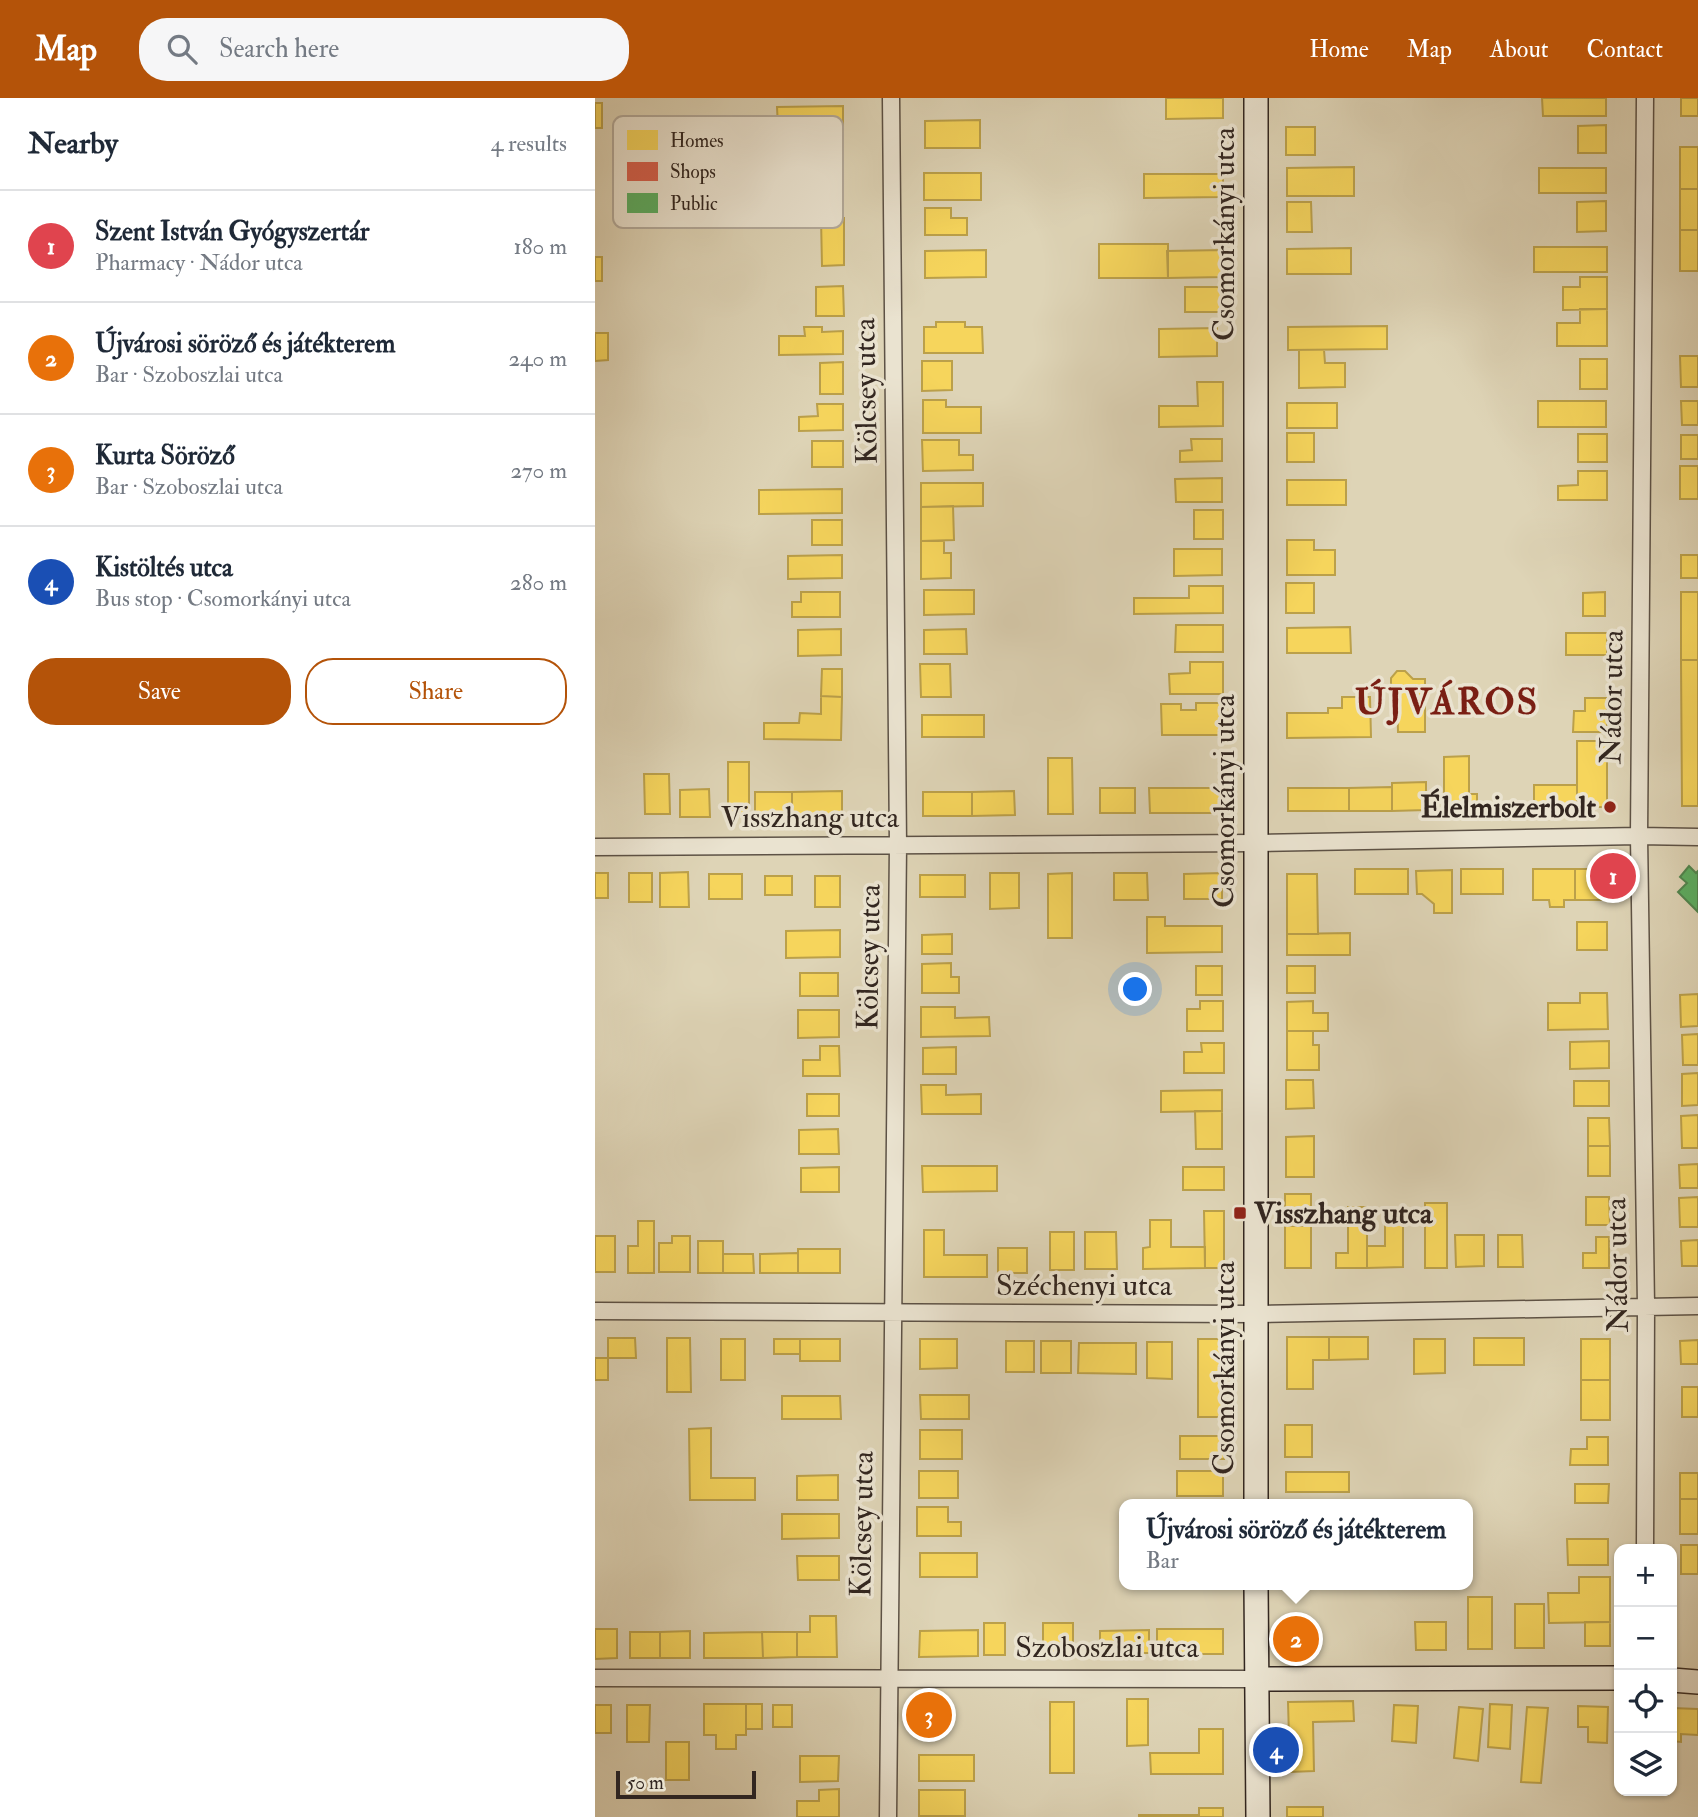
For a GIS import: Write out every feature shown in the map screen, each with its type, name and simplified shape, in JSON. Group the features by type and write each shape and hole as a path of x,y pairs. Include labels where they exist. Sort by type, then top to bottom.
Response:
{"street":[{"name":"Kölcsey utca","path":"888,1817 898,845 891,98"},
{"name":"Csomorkányi utca","path":"1256,98 1256,1499"},
{"name":"Nádor utca","path":"1645,98 1639,836 1646,1306 1645,1544"},
{"name":"Visszhang utca","path":"595,846 1256,844 1698,837"},
{"name":"Széchenyi utca","path":"595,1311 1256,1314 1698,1306"},
{"path":"1256,1590 1258,1817"},
{"name":"Szoboszlai utca","path":"595,1678 1614,1678"},
{"path":"1677,1680 1698,1682"}],"building: Homes":[{"path":"1166,98 1223,98 1223,118 1166,119"},
{"path":"1542,98 1606,98 1606,116 1543,116"},
{"path":"1681,98 1698,98 1698,116 1681,116"},
{"path":"595,103 602,103 602,128 595,128"},
{"path":"843,106 843,116 777,116 777,107"},
{"path":"980,120 980,148 925,148 925,121"},
{"path":"1606,125 1606,153 1578,153 1578,126"},
{"path":"1286,127 1315,127 1315,155 1286,155"},
{"path":"1680,147 1698,147 1698,189 1680,189"},
{"path":"1354,167 1354,196 1287,196 1287,168"},
{"path":"1539,168 1606,168 1606,193 1539,193"},
{"path":"924,173 981,173 981,200 924,200"},
{"path":"1144,174 1223,174 1223,197 1144,198"},
{"path":"1680,189 1698,189 1698,230 1680,230"},
{"path":"1606,201 1606,231 1577,232 1577,202"},
{"path":"1287,202 1311,202 1312,232 1287,232"},
{"path":"925,208 951,208 951,218 967,218 967,235 925,235"},
{"path":"844,218 844,265 822,266 821,228 843,228"},
{"path":"1680,230 1698,230 1698,271 1680,271"},
{"path":"1099,244 1168,244 1168,278 1099,278"},
{"path":"1534,247 1607,247 1607,272 1534,272"},
{"path":"1351,248 1351,274 1287,274 1287,249"},
{"path":"986,250 986,277 925,278 925,251"},
{"path":"1224,250 1224,277 1168,278 1167,251"},
{"path":"595,257 602,257 602,281 595,281"},
{"path":"1580,277 1607,277 1607,309 1563,310 1563,287 1580,287"},
{"path":"843,286 844,316 816,316 816,287"},
{"path":"1185,287 1224,287 1224,312 1185,312"},
{"path":"1580,309 1607,309 1607,346 1557,346 1557,323 1580,323"},
{"path":"936,322 965,322 965,327 982,327 983,353 924,353 924,327 936,327"},
{"path":"1387,326 1387,349 1288,350 1288,327"},
{"path":"804,327 822,327 822,332 843,331 843,354 779,355 779,336 805,336"},
{"path":"1217,328 1217,356 1159,357 1159,329"},
{"path":"595,333 608,333 608,360 595,361"},
{"path":"1299,350 1324,350 1325,363 1345,363 1345,387 1299,388"},
{"path":"1680,356 1698,356 1698,387 1681,387"},
{"path":"1580,359 1607,359 1607,389 1580,389"},
{"path":"922,361 952,361 952,390 922,391"},
{"path":"843,362 843,394 820,394 820,363"},
{"path":"1197,382 1223,382 1223,426 1159,427 1159,406 1198,406"},
{"path":"923,400 946,400 946,407 981,407 981,433 923,433"},
{"path":"1538,401 1606,401 1606,427 1538,427"},
{"path":"1681,401 1698,401 1698,425 1682,425"},
{"path":"1287,403 1337,403 1337,428 1287,428"},
{"path":"817,404 843,404 843,430 799,431 799,417 818,416"},
{"path":"1287,433 1314,433 1314,462 1287,462"},
{"path":"1578,434 1607,434 1607,462 1578,462"},
{"path":"1681,435 1698,435 1698,459 1681,459"},
{"path":"1191,439 1222,439 1222,461 1180,462 1180,451 1192,450"},
{"path":"922,440 959,440 959,455 973,455 973,470 923,471"},
{"path":"812,441 843,441 843,467 812,467"},
{"path":"1680,466 1698,466 1698,499 1680,499"},
{"path":"1578,471 1607,471 1607,500 1558,500 1558,486 1578,485"},
{"path":"1222,478 1222,502 1176,502 1175,479"},
{"path":"1287,480 1346,480 1346,505 1287,505"},
{"path":"921,483 983,483 983,506 921,507"},
{"path":"842,489 842,513 759,514 759,490"},
{"path":"953,506 954,540 921,541 921,507"},
{"path":"1194,510 1223,510 1223,539 1194,539"},
{"path":"812,520 842,520 842,545 812,545"},
{"path":"1287,540 1314,540 1314,550 1335,550 1335,575 1287,575"},
{"path":"921,541 944,541 944,553 951,553 951,578 921,579"},
{"path":"1174,549 1222,549 1222,575 1174,576"},
{"path":"842,555 842,578 788,579 788,556"},
{"path":"1681,555 1698,555 1698,578 1681,578"},
{"path":"1286,583 1314,583 1314,613 1286,613"},
{"path":"1189,586 1223,586 1223,613 1134,614 1134,598 1189,598"},
{"path":"924,590 974,590 974,614 924,615"},
{"path":"801,592 840,592 840,617 792,617 792,602 801,602"},
{"path":"1605,592 1605,616 1583,616 1583,593"},
{"path":"1681,592 1698,592 1698,660 1681,660"},
{"path":"1176,625 1223,625 1223,652 1175,652"},
{"path":"1350,627 1351,653 1287,653 1287,628"},
{"path":"841,629 841,655 798,656 798,630"},
{"path":"966,629 967,654 924,654 924,630"},
{"path":"1566,633 1607,633 1607,655 1566,655"},
{"path":"1681,660 1698,660 1698,806 1682,806"},
{"path":"1190,662 1223,662 1223,694 1170,694 1169,674 1190,673"},
{"path":"920,664 950,664 951,697 921,697"},
{"path":"822,669 842,669 842,697 821,696"},
{"path":"1397,671 1405,671 1413,679 1425,679 1425,732 1398,732 1397,690 1391,690 1391,678"},
{"path":"821,696 842,697 841,740 764,739 764,723 799,723 800,713 821,714"},
{"path":"1342,697 1370,697 1371,737 1287,738 1287,713 1328,713 1328,708 1342,708"},
{"path":"1585,698 1607,698 1607,732 1573,732 1574,711 1585,711"},
{"path":"1196,703 1223,703 1224,735 1162,735 1161,704 1181,704 1181,710 1196,710"},
{"path":"922,715 984,715 984,737 922,737"},
{"path":"1577,741 1607,741 1607,807 1577,807"},
{"path":"1469,756 1469,794 1477,794 1477,810 1444,810 1444,757"},
{"path":"1048,758 1072,758 1073,814 1048,814"},
{"path":"728,762 749,762 749,815 728,815"},
{"path":"644,774 669,774 670,814 645,814"},
{"path":"1426,782 1426,810 1392,811 1392,783"},
{"path":"1534,785 1577,785 1577,807 1534,807"},
{"path":"1392,787 1392,811 1349,811 1349,788"},
{"path":"1100,788 1135,788 1135,813 1100,813"},
{"path":"1149,788 1222,788 1222,813 1150,813"},
{"path":"1288,788 1349,788 1349,811 1288,811"},
{"path":"709,789 710,817 680,817 680,790"},
{"path":"842,791 842,816 792,816 792,792"},
{"path":"1014,791 1015,815 972,816 972,792"},
{"path":"755,792 792,792 792,816 755,817"},
{"path":"923,792 972,792 972,816 923,816"},
{"path":"1355,869 1408,869 1408,894 1355,894"},
{"path":"1461,869 1503,869 1503,894 1461,894"},
{"path":"1533,869 1575,869 1575,900 1564,900 1564,907 1550,907 1549,900 1533,900"},
{"path":"1575,869 1597,869 1610,877 1610,900 1575,900"},
{"path":"1452,870 1452,913 1434,913 1434,904 1422,894 1417,894 1416,871"},
{"path":"688,872 689,907 660,907 660,873"},
{"path":"595,873 608,873 608,898 595,898"},
{"path":"629,873 652,873 652,902 629,902"},
{"path":"990,873 1019,873 1019,908 990,909"},
{"path":"1072,873 1072,938 1048,938 1048,874"},
{"path":"1114,873 1147,873 1148,900 1114,900"},
{"path":"1222,873 1222,899 1184,899 1184,874"},
{"path":"709,874 742,874 742,899 709,899"},
{"path":"1287,874 1317,874 1318,934 1287,934"},
{"path":"920,875 965,875 965,897 920,897"},
{"path":"765,876 792,876 792,895 765,895"},
{"path":"815,876 840,876 840,907 815,907"},
{"path":"1147,917 1165,917 1165,926 1222,926 1222,952 1147,953"},
{"path":"1577,922 1607,922 1607,950 1577,950"},
{"path":"840,930 840,957 786,958 786,931"},
{"path":"1350,933 1350,955 1287,955 1287,934"},
{"path":"952,934 952,954 922,954 922,935"},
{"path":"951,963 951,977 959,977 959,993 922,993 922,964"},
{"path":"1196,966 1222,966 1222,995 1196,995"},
{"path":"1287,966 1315,966 1315,993 1287,993"},
{"path":"800,973 838,973 838,996 800,996"},
{"path":"1580,993 1607,993 1608,1029 1548,1030 1548,1003 1580,1003"},
{"path":"1698,994 1698,1026 1681,1027 1680,995"},
{"path":"1200,1001 1223,1001 1223,1031 1187,1031 1187,1009 1200,1009"},
{"path":"1313,1001 1313,1013 1328,1013 1328,1031 1287,1031 1287,1002"},
{"path":"921,1007 955,1007 955,1018 989,1017 990,1036 921,1037"},
{"path":"798,1010 839,1010 839,1037 798,1038"},
{"path":"1287,1031 1313,1031 1313,1045 1319,1045 1319,1070 1287,1070"},
{"path":"1698,1034 1698,1065 1683,1065 1682,1035"},
{"path":"1609,1041 1609,1068 1570,1069 1570,1042"},
{"path":"1201,1043 1224,1043 1224,1073 1184,1073 1184,1052 1202,1052"},
{"path":"820,1046 839,1046 840,1076 803,1076 803,1060 820,1060"},
{"path":"956,1047 956,1074 923,1074 923,1048"},
{"path":"1698,1073 1698,1105 1682,1106 1682,1074"},
{"path":"1286,1080 1313,1080 1314,1108 1286,1109"},
{"path":"1574,1081 1609,1081 1609,1106 1574,1106"},
{"path":"921,1085 946,1085 946,1095 981,1094 981,1114 922,1114"},
{"path":"1222,1090 1222,1111 1161,1112 1161,1091"},
{"path":"807,1094 839,1094 839,1116 807,1116"},
{"path":"1195,1111 1222,1111 1222,1149 1196,1149"},
{"path":"1698,1115 1698,1148 1682,1148 1681,1116"},
{"path":"1588,1118 1609,1118 1610,1146 1588,1146"},
{"path":"838,1129 839,1154 799,1154 799,1130"},
{"path":"1314,1136 1314,1177 1286,1177 1286,1137"},
{"path":"1588,1146 1610,1146 1610,1176 1588,1176"},
{"path":"1698,1164 1698,1188 1680,1188 1679,1165"},
{"path":"922,1166 997,1166 997,1191 923,1192"},
{"path":"839,1167 839,1192 801,1192 801,1168"},
{"path":"1183,1167 1224,1167 1224,1190 1183,1190"},
{"path":"1285,1194 1311,1194 1311,1226 1285,1226"},
{"path":"1586,1197 1609,1197 1610,1225 1586,1225"},
{"path":"1698,1197 1698,1227 1680,1227 1679,1198"},
{"path":"1425,1203 1447,1203 1447,1268 1425,1268"},
{"path":"1348,1207 1367,1207 1367,1268 1336,1268 1336,1253 1348,1253"},
{"path":"1204,1211 1224,1211 1224,1268 1205,1268"},
{"path":"1150,1220 1171,1220 1171,1247 1205,1247 1205,1268 1143,1269 1143,1248 1150,1247"},
{"path":"638,1221 654,1221 654,1273 628,1273 628,1246 638,1246"},
{"path":"1385,1222 1403,1222 1403,1267 1367,1268 1367,1246 1385,1246"},
{"path":"1285,1226 1311,1226 1311,1268 1285,1268"},
{"path":"924,1230 944,1230 944,1255 987,1255 987,1277 924,1277"},
{"path":"1050,1232 1074,1232 1074,1270 1050,1270"},
{"path":"1085,1232 1116,1232 1117,1269 1085,1269"},
{"path":"1455,1235 1484,1235 1484,1266 1456,1267"},
{"path":"1498,1235 1522,1235 1523,1267 1498,1267"},
{"path":"595,1236 615,1236 615,1272 595,1272"},
{"path":"672,1236 690,1236 690,1272 659,1272 659,1243 672,1243"},
{"path":"1596,1237 1609,1237 1609,1268 1583,1268 1583,1253 1596,1253"},
{"path":"1698,1240 1698,1266 1682,1266 1681,1241"},
{"path":"698,1241 723,1241 723,1273 698,1273"},
{"path":"998,1248 1027,1248 1027,1273 998,1273"},
{"path":"798,1249 840,1249 840,1273 798,1273"},
{"path":"798,1253 798,1273 760,1273 760,1254"},
{"path":"723,1254 753,1254 754,1273 723,1273"},
{"path":"1287,1337 1329,1337 1329,1360 1313,1360 1313,1389 1287,1389"},
{"path":"1329,1337 1368,1337 1368,1359 1329,1360"},
{"path":"608,1338 635,1338 636,1358 608,1358"},
{"path":"667,1338 690,1338 691,1392 667,1392"},
{"path":"1474,1338 1524,1338 1524,1365 1474,1365"},
{"path":"721,1339 745,1339 745,1380 721,1380"},
{"path":"774,1339 800,1339 800,1354 774,1354"},
{"path":"800,1339 840,1339 840,1361 800,1361"},
{"path":"920,1339 957,1339 957,1368 920,1369"},
{"path":"1198,1339 1218,1339 1224,1343 1224,1417 1198,1417"},
{"path":"1414,1339 1445,1339 1445,1373 1414,1374"},
{"path":"1581,1339 1610,1339 1610,1380 1581,1380"},
{"path":"1698,1340 1698,1364 1681,1364 1680,1341"},
{"path":"1006,1341 1034,1341 1034,1372 1006,1372"},
{"path":"1041,1341 1071,1341 1071,1373 1041,1373"},
{"path":"1147,1342 1172,1342 1172,1379 1147,1378"},
{"path":"1079,1343 1136,1343 1136,1374 1078,1373"},
{"path":"595,1358 608,1358 608,1380 595,1380"},
{"path":"1581,1380 1610,1380 1610,1420 1581,1420"},
{"path":"1682,1387 1698,1387 1698,1417 1682,1417"},
{"path":"920,1395 969,1395 969,1419 921,1419"},
{"path":"782,1396 840,1396 841,1419 782,1419"},
{"path":"1285,1425 1312,1425 1312,1457 1285,1457"},
{"path":"711,1428 711,1478 755,1478 755,1500 690,1500 689,1429"},
{"path":"920,1430 962,1430 962,1459 920,1459"},
{"path":"1180,1436 1224,1436 1224,1459 1180,1459"},
{"path":"1587,1437 1608,1437 1608,1465 1570,1465 1571,1449 1587,1449"},
{"path":"919,1471 958,1471 958,1498 919,1498"},
{"path":"1177,1471 1223,1471 1223,1496 1177,1496"},
{"path":"1286,1472 1349,1472 1349,1492 1286,1492"},
{"path":"1680,1473 1698,1473 1698,1499 1680,1499"},
{"path":"838,1475 838,1500 797,1500 797,1476"},
{"path":"1575,1484 1609,1484 1608,1503 1575,1503"},
{"path":"1680,1499 1698,1499 1698,1534 1680,1534"},
{"path":"917,1507 948,1507 948,1522 961,1522 961,1536 917,1536"},
{"path":"782,1514 839,1514 839,1538 782,1539"},
{"path":"1567,1539 1608,1539 1608,1565 1568,1565"},
{"path":"1681,1545 1698,1545 1698,1574 1681,1574"},
{"path":"920,1553 977,1553 977,1577 920,1577"},
{"path":"797,1556 839,1556 839,1580 798,1580"},
{"path":"1579,1577 1610,1577 1610,1622 1549,1623 1548,1593 1579,1593"},
{"path":"1468,1597 1492,1597 1492,1649 1468,1649"},
{"path":"1515,1604 1544,1604 1544,1648 1515,1648"},
{"path":"810,1616 836,1616 837,1657 797,1657 797,1632 810,1632"},
{"path":"1415,1622 1446,1622 1446,1650 1416,1650"},
{"path":"1585,1622 1610,1622 1610,1646 1585,1646"},
{"path":"984,1623 1005,1623 1005,1655 984,1655"},
{"path":"1043,1623 1073,1623 1073,1657 1043,1657"},
{"path":"595,1629 617,1629 617,1658 595,1659"},
{"path":"1157,1629 1223,1629 1223,1654 1157,1654"},
{"path":"978,1630 978,1656 919,1657 920,1631"},
{"path":"1149,1630 1149,1653 1100,1653 1100,1631"},
{"path":"690,1631 690,1658 660,1658 660,1632"},
{"path":"630,1632 660,1632 660,1658 630,1658"},
{"path":"762,1632 797,1632 797,1657 763,1658"},
{"path":"762,1632 763,1658 704,1658 704,1633"},
{"path":"1127,1699 1148,1699 1148,1745 1127,1746"},
{"path":"1353,1701 1354,1721 1313,1722 1314,1771 1290,1772 1288,1702"},
{"path":"1050,1702 1074,1702 1074,1773 1050,1773"},
{"path":"704,1704 746,1704 746,1735 736,1735 736,1749 716,1749 716,1735 704,1735"},
{"path":"746,1704 762,1704 762,1729 746,1729"},
{"path":"1490,1704 1512,1705 1510,1749 1488,1747"},
{"path":"595,1705 611,1705 611,1733 595,1733"},
{"path":"627,1705 650,1705 649,1742 627,1742"},
{"path":"773,1705 792,1705 792,1727 773,1727"},
{"path":"1394,1705 1418,1706 1416,1743 1392,1741"},
{"path":"1578,1706 1608,1707 1607,1743 1588,1742 1588,1727 1578,1727"},
{"path":"1459,1707 1483,1709 1478,1761 1454,1758"},
{"path":"1527,1707 1548,1708 1541,1783 1521,1782"},
{"path":"1677,1708 1698,1709 1698,1735 1681,1734 1681,1742 1677,1742"},
{"path":"1199,1729 1223,1729 1223,1774 1151,1774 1150,1753 1199,1753"},
{"path":"666,1742 689,1742 689,1780 666,1780"},
{"path":"919,1755 974,1755 974,1781 919,1781"},
{"path":"800,1756 839,1756 838,1781 800,1782"},
{"path":"839,1789 839,1817 797,1817 797,1801 819,1801 819,1790"},
{"path":"919,1790 965,1790 965,1816 919,1816"},
{"path":"1287,1807 1323,1807 1323,1817 1287,1817"},
{"path":"1199,1808 1223,1808 1223,1817 1139,1817 1199,1815"}],"building: Shops":[{"path":"919,1704 937,1704 937,1724 919,1724"}],"building: Public":[{"path":"1689,866 1696,873 1698,871 1698,912 1678,892 1687,883 1680,877"}],"place":[{"name":"Élelmiszerbolt","path":"1610,807"},
{"name":"Szent István Gyógyszertár","path":"1613,876"},
{"name":"Visszhang utca","path":"1240,1213"},
{"name":"Újvárosi söröző és játékterem","path":"1296,1639"},
{"name":"Kurta Söröző","path":"929,1715"},
{"name":"Kistöltés utca","path":"1276,1750"}],"district":[{"name":"ÚJVÁROS","path":"1447,702"}]}
